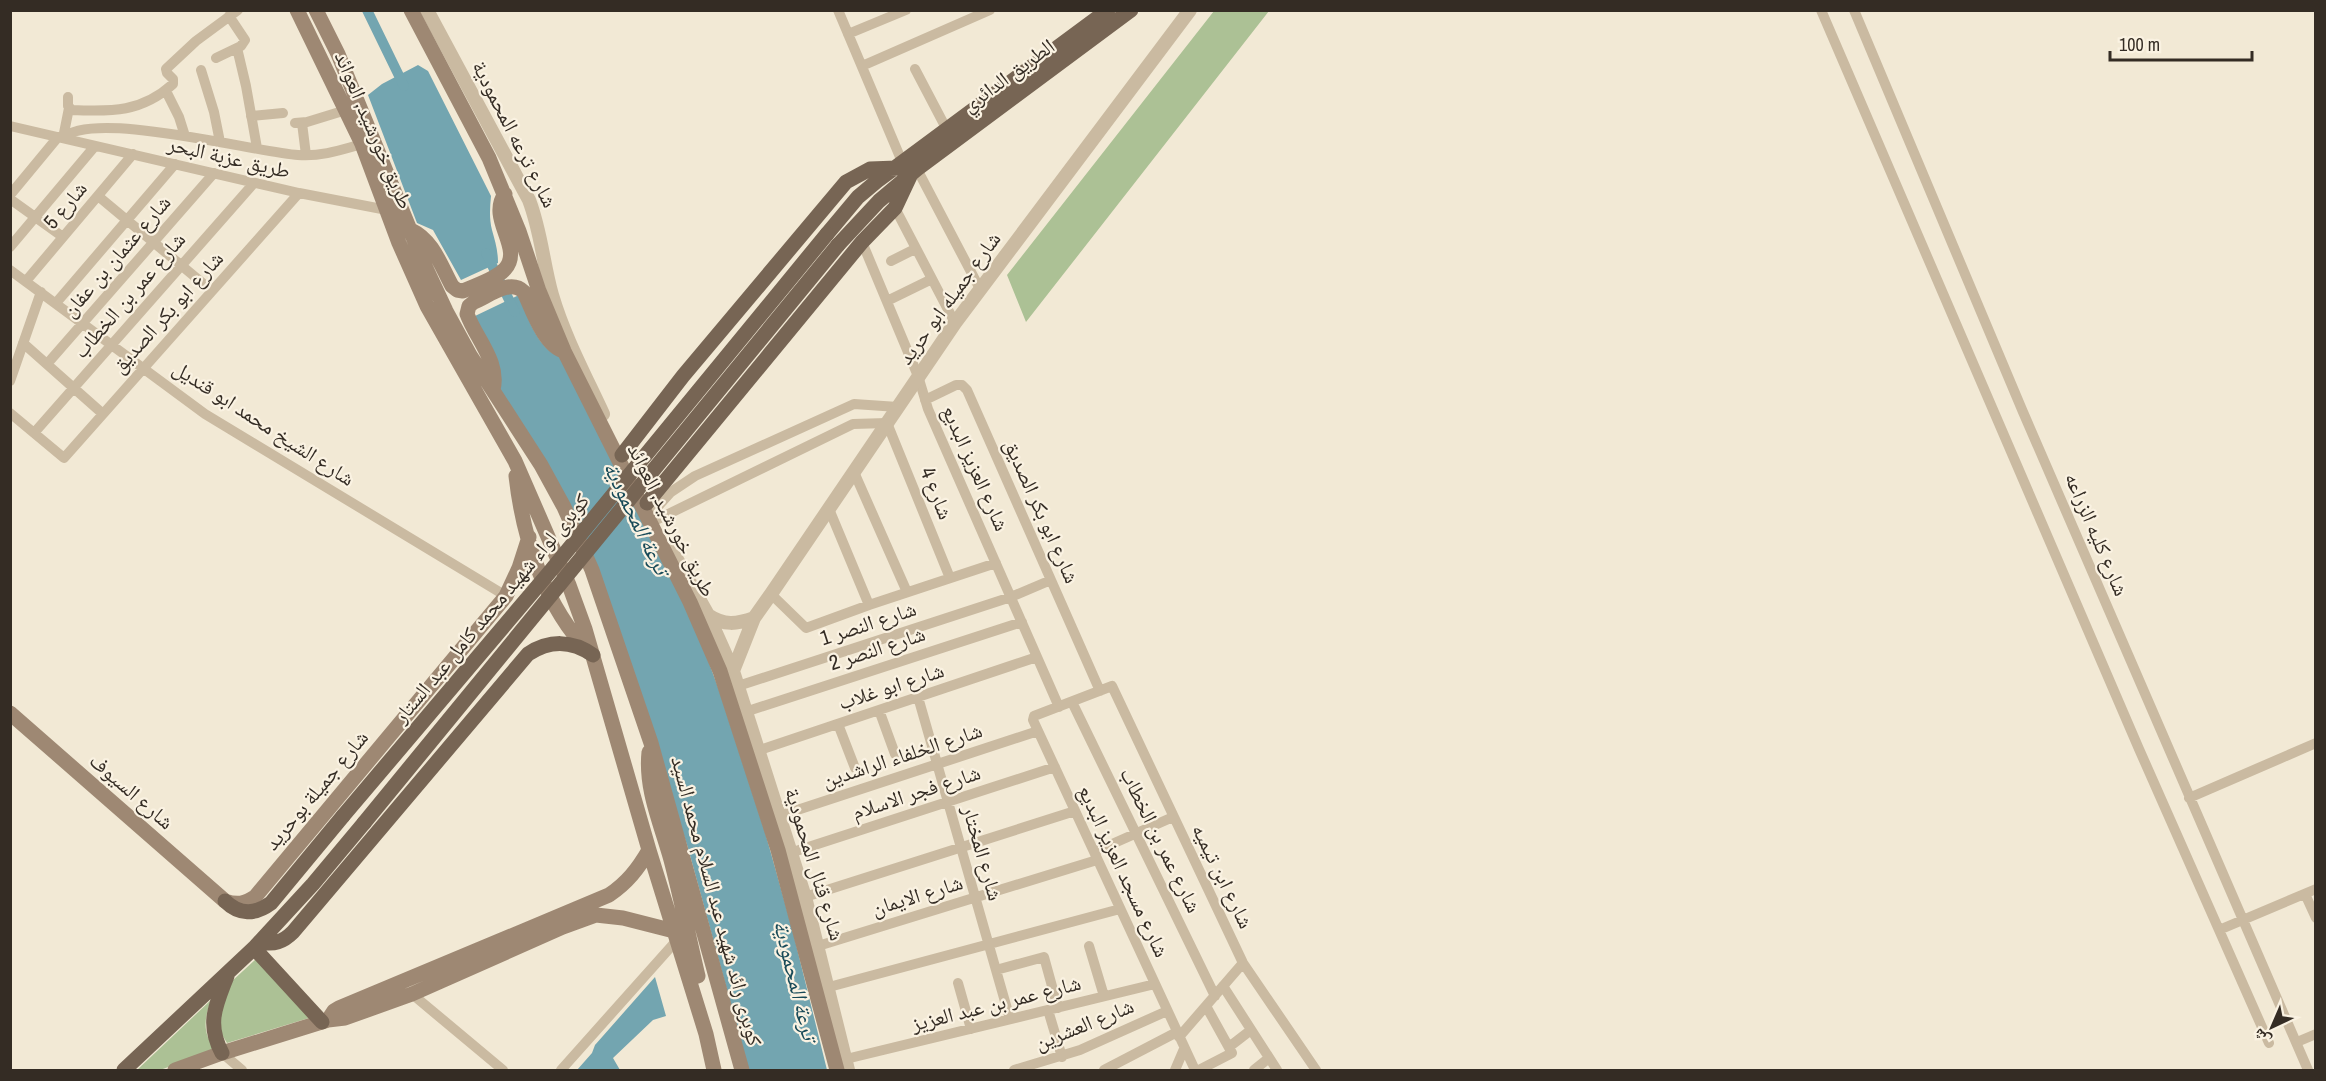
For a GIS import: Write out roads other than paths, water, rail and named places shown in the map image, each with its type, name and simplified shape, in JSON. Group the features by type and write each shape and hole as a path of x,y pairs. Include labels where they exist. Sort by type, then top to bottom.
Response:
{"main road":[{"name":"طريق خورشيد, العوائد","path":"297,10 362,144 412,275 432,315 515,461 569,585 593,656 649,850 706,1034 714,1071"},
{"name":"طريق خورشيد, العوائد","path":"316,10 338,54 446,311 470,355 542,465 581,543 603,597 651,743"},
{"name":"طريق خورشيد, العوائد","path":"411,10 489,158 505,194 539,291 564,351 690,602 720,671 778,850 844,1067"},
{"name":"الطريق الدائري","path":"907,169 947,130 1108,10"},
{"name":"الطريق الدائري","path":"907,169 1131,10"},
{"path":"622,455 674,388 846,182 870,169 907,169 895,208 862,243 710,426 652,512"},
{"name":"كوبرى لواء شهيد محمد كامل عبد الستار","path":"225,901 239,911 256,912 271,903 548,574 858,197 907,169"},
{"name":"كوبرى لواء شهيد محمد كامل عبد الستار","path":"257,945 313,884 364,823 838,245 907,169"},
{"path":"505,194 499,213 511,257 506,279"},
{"path":"411,230 429,244 452,286 469,296"},
{"path":"469,296 506,279"},
{"path":"506,279 524,292 547,340 554,348 564,351"},
{"path":"469,296 467,314 493,367 495,378 493,390"},
{"path":"674,388 677,402 684,414 696,423 710,426"},
{"path":"515,461 520,499 538,565 557,610 573,634 593,656"},
{"name":"شارع جميلة بوحريد","path":"225,901 241,904 255,897 506,596 519,568 529,537"},
{"path":"124,1071 257,945 279,943 293,932 528,654 543,646 558,643 580,647 593,656"},
{"name":"شارع السيوف","path":"10,713 225,901"},
{"path":"651,743 649,780 698,976 705,1011 706,1034"},
{"name":"كوبرى رائد شهيد عبد السلام محمد السيد","path":"651,743 742,1071"},
{"path":"175,1071 222,1053 325,1021 345,1018 412,994 563,927 594,909 624,885 637,871 649,850"},
{"path":"325,1021 339,1008 594,909 676,936"},
{"path":"257,945 325,1021"},
{"path":"222,1053 216,1041 213,1021 214,1009 228,972"}],"street":[{"name":"شارع ترعه المحمودية","path":"427,10 529,200 539,228 546,272 560,318 622,455 708,615 733,671"},
{"path":"838,10 907,169 980,289"},
{"path":"848,34 906,10"},
{"path":"862,66 990,10"},
{"name":"شارع جميله ابو حريد","path":"733,671 754,618 954,323 1190,10"},
{"path":"1821,10 2269,1043"},
{"name":"شارع كليه الزراعه","path":"1854,10 2189,798 2308,1071"},
{"path":"63,237 10,197 60,138 69,103 104,112 122,110 153,100 174,82 166,69 188,47 233,14 244,38 243,44 216,58"},
{"path":"237,48 257,148"},
{"path":"915,69 947,130"},
{"path":"201,70 214,112 220,142"},
{"path":"166,91 185,136"},
{"path":"306,155 298,123 346,110"},
{"path":"251,116 283,113"},
{"path":"10,138 15,127"},
{"name":"طريق عزبة البحر","path":"15,127 254,183 387,210"},
{"name":"طريق عزبة البحر","path":"60,138 70,132 80,130 123,129 306,155 334,152 362,144"},
{"path":"10,247 95,146"},
{"name":"شارع 5","path":"26,281 133,154"},
{"path":"56,303 175,164"},
{"name":"شارع عثمان بن عفان","path":"47,364 214,173"},
{"name":"شارع عمر بن الخطاب","path":"34,433 254,183"},
{"name":"شارع ابو بكر الصديق","path":"34,433 64,458 299,193"},
{"path":"98,196 212,291"},
{"path":"895,208 954,323"},
{"name":"شارع العزيز البديع","path":"862,243 918,376 925,400 1059,707"},
{"path":"891,261 915,249"},
{"name":"شارع الشيخ محمد ابو قنديل","path":"10,270 205,414 506,596"},
{"path":"887,301 932,279"},
{"path":"10,381 15,353 23,343 41,292"},
{"path":"23,343 103,414"},
{"name":"شارع ابو بكر الصديق","path":"925,400 956,385 965,387 1100,691"},
{"path":"652,512 671,492 695,476 854,404 898,407"},
{"path":"10,413 34,433"},
{"path":"652,512 853,424 887,423"},
{"name":"شارع 4","path":"887,423 950,578"},
{"path":"854,471 907,592"},
{"path":"829,509 869,605"},
{"path":"771,594 806,628 996,563"},
{"name":"شارع النصر 1","path":"738,686 1011,597 1051,580"},
{"path":"708,615 722,623 730,624 754,618"},
{"name":"شارع النصر 2","path":"745,712 1022,622"},
{"name":"شارع ابو غلاب","path":"757,751 1037,657"},
{"name":"شارع قنال المحمودية","path":"733,671 805,897 829,987 844,1067"},
{"name":"شارع الخلفاء الراشدين","path":"779,816 937,764 1036,726 1034,717 1112,686 1114,688"},
{"name":"شارع ابن تيميه","path":"1114,688 1243,963 1316,1071"},
{"name":"شارع المختار","path":"918,697 1010,1019"},
{"name":"شارع عمر بن الخطاب","path":"1072,702 1215,996"},
{"path":"879,710 895,754"},
{"path":"838,724 855,768"},
{"name":"شارع مسجد العزيز البديع","path":"1036,726 1195,1071"},
{"path":"2189,798 2316,743"},
{"name":"شارع فجر الاسلام","path":"790,853 1055,767"},
{"path":"805,897 1075,811"},
{"name":"شارع الايمان","path":"818,946 1096,856 1173,817"},
{"path":"2219,930 2310,892 2316,918"},
{"path":"829,987 1120,909"},
{"path":"561,1071 676,936"},
{"path":"1089,946 1104,996"},
{"path":"996,970 1044,957 1062,1057"},
{"path":"1104,1071 1178,1034 1243,963"},
{"path":"958,983 971,1029"},
{"name":"شارع عمر بن عبد العزيز","path":"844,1067 971,1029 1155,984"},
{"path":"1223,986 1277,1071"},
{"path":"412,994 503,1071"},
{"path":"1199,1071 1232,1055 1206,1006"},
{"name":"شارع العشرين","path":"1014,1071 1062,1057 1167,1011"},
{"path":"1229,1047 1251,1030"},
{"path":"2296,1042 2316,1034"},
{"path":"1175,1071 1184,1048"},
{"path":"222,1053 242,1071"},
{"path":"1254,1071 1269,1058"}],"water":[{"path":"418,65 428,71 491,196 490,221 498,263 461,280 433,230 417,223 368,95 382,84"},
{"path":"519,295 540,340 553,353 561,357 695,625 719,690 765,832 792,928 827,1070 749,1070 688,848 596,566 500,390 475,316"},
{"path":"655,977 666,1016 653,1020 613,1058 620,1070 577,1070 592,1053 595,1045"}],"waterway":[{"name":"ترعة المحمودية","path":"367,10 404,86"},
{"name":"ترعة المحمودية","path":"486,253 515,312"}]}
